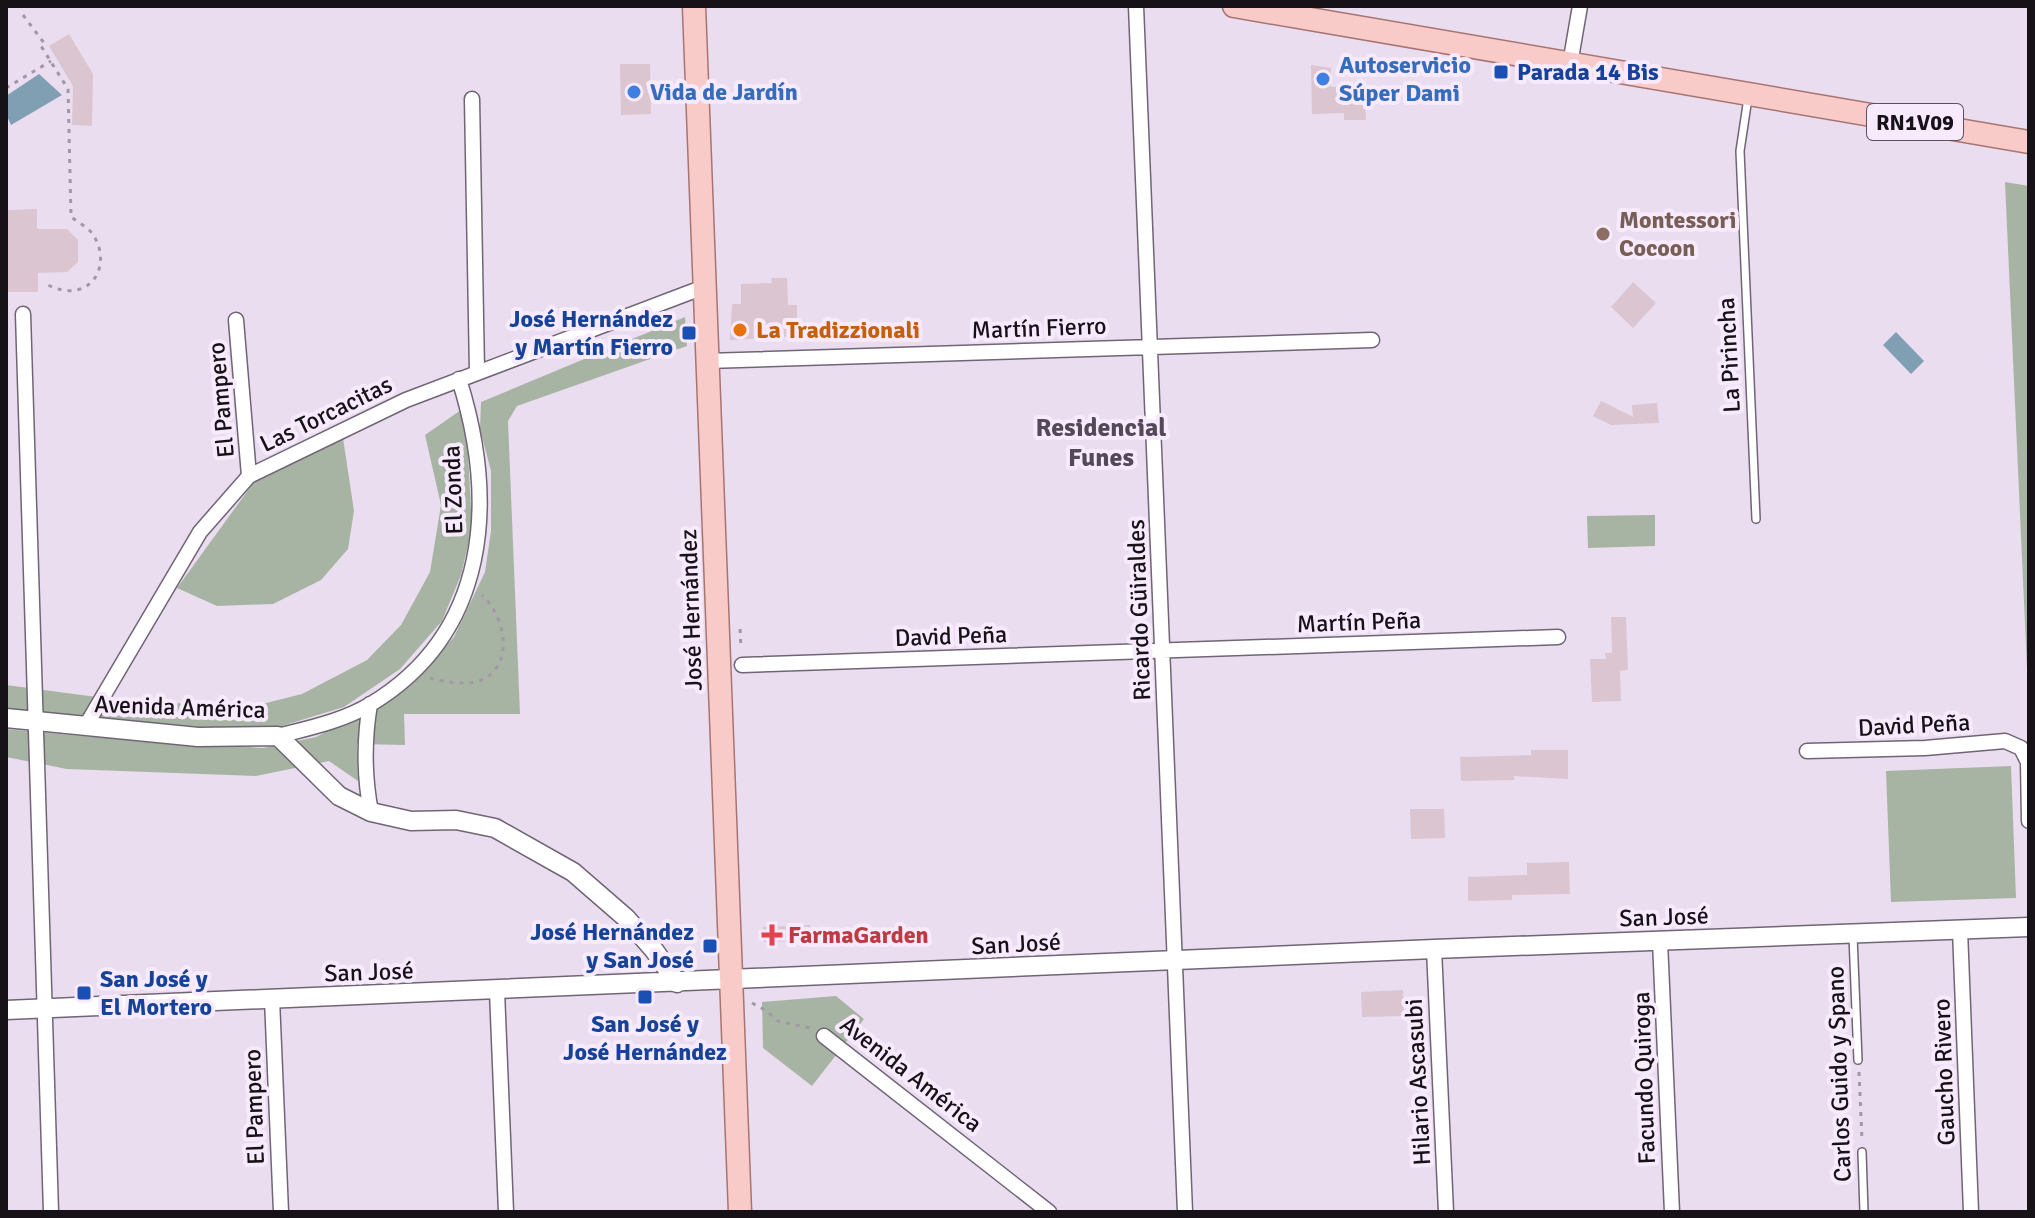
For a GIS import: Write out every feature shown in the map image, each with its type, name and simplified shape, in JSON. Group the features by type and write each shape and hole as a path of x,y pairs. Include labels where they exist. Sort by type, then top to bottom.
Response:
{"main road":[{"name":"José Hernández","path":"694,6 740,1212"},
{"name":"RN1V09","path":"1234,6 2029,142"}],"street":[{"name":"Ricardo Güiraldes","path":"1136,6 1185,1212"},
{"path":"1570,64 1580,6"},
{"path":"472,99 477,372"},
{"name":"Las Torcacitas","path":"85,727 200,532 249,476 406,400 704,287"},
{"path":"23,314 51,1212"},
{"name":"El Pampero","path":"236,320 249,476"},
{"name":"Martín Fierro","path":"707,361 1372,340"},
{"name":"El Zonda","path":"278,736 323,724 370,704 411,673 444,637 469,585 480,534 471,416 459,379"},
{"name":"Martín Peña","path":"1162,650 1558,637"},
{"name":"David Peña","path":"742,665 1162,650"},
{"path":"370,704 366,729 366,786 371,812"},
{"name":"Avenida América","path":"6,718 198,737 278,736 339,796 371,812 411,821 456,820 495,828 573,872 626,918 677,983"},
{"name":"David Peña","path":"1807,751 1925,748 2005,741 2021,748 2028,762 2029,821"},
{"name":"San José","path":"6,1010 677,983 732,990 1175,961 2029,927"},
{"name":"Gaucho Rivero","path":"1960,930 1971,1212"},
{"name":"Facundo Quiroga","path":"1660,941 1672,1212"},
{"name":"Hilario Ascasubi","path":"1434,949 1446,1212"},
{"path":"497,991 506,1212"},
{"name":"El Pampero","path":"272,999 281,1212"},
{"name":"Avenida América","path":"824,1036 1049,1212"}],"lane":[{"name":"La Pirincha","path":"1748,94 1740,151 1756,519"},
{"name":"Carlos Guido y Spano","path":"1853,934 1858,1060"},
{"name":"Carlos Guido y Spano","path":"1862,1152 1864,1212"}],"path":[{"path":"23,15 44,43 41,46 68,89 71,217 91,232 99,250 98,269 89,286 72,293 46,284"},
{"path":"6,88 51,61"},
{"path":"411,673 454,683 485,678 501,661 504,635 493,605 469,585"},
{"path":"740,629 742,665"},
{"name":"Avenida América","path":"732,990 778,1021 811,1029 824,1036"},
{"name":"Carlos Guido y Spano","path":"1858,1060 1862,1152"}],"green space":[{"path":"2005,182 2029,186 2029,713"},
{"path":"685,317 687,346 517,406 508,421 520,714 404,714 405,745 357,744 358,781 329,761 256,776 67,769 6,757 6,729 263,748 316,737 393,698 454,637 485,572 491,531 491,471 480,429 481,402"},
{"path":"461,410 468,453 472,528 461,575 442,621 400,669 344,707 272,729 162,728 6,709 6,685 142,703 262,704 302,694 367,660 401,625 430,572 441,505 425,435"},
{"path":"343,438 354,511 348,549 321,580 273,604 217,606 177,588 254,482"},
{"path":"1655,515 1655,546 1588,548 1587,516"},
{"path":"2011,766 2016,898 1891,902 1886,771"},
{"path":"836,996 864,1019 812,1086 763,1048 762,1002"}],"water":[{"path":"39,74 62,95 11,125 6,114 6,96"},
{"path":"1896,332 1924,361 1911,374 1883,345"}],"building":[{"path":"69,34 93,74 92,126 72,125 73,86 49,46"},
{"path":"620,64 650,64 651,114 621,115"},
{"path":"1311,65 1331,68 1331,87 1365,86 1366,120 1344,120 1344,113 1312,114"},
{"path":"37,209 37,229 67,229 78,240 78,262 67,272 38,273 38,292 8,292 7,210"},
{"path":"771,278 787,278 788,305 797,305 797,336 730,340 732,304 741,304 741,284 772,283"},
{"path":"1633,282 1656,303 1633,328 1611,307"},
{"path":"1601,401 1633,417 1632,405 1657,403 1659,423 1611,425 1593,416"},
{"path":"1611,617 1626,617 1628,670 1620,671 1621,701 1592,702 1590,659 1606,659 1605,653 1612,653"},
{"path":"1531,750 1568,750 1568,779 1514,776 1514,780 1461,781 1460,757 1531,755"},
{"path":"1410,809 1444,809 1445,838 1411,839"},
{"path":"1569,862 1570,894 1512,895 1512,900 1468,901 1468,877 1527,875 1527,863"},
{"path":"810,925 810,941 764,942 763,927"},
{"path":"1403,990 1404,1016 1362,1017 1361,992"}],"place":[{"name":"Parada 14 Bis","path":"1501,72"},
{"name":"Autoservicio Súper Dami","path":"1323,79"},
{"name":"Vida de Jardín","path":"634,92"},
{"name":"Montessori Cocoon","path":"1603,234"},
{"name":"La Tradizzionali","path":"740,330"},
{"name":"José Hernández y Martín Fierro","path":"689,333"},
{"name":"FarmaGarden","path":"772,935"},
{"name":"José Hernández y San José","path":"710,946"},
{"name":"San José y El Mortero","path":"84,993"},
{"name":"San José y José Hernández","path":"645,997"}],"district":[{"name":"Residencial Funes","path":"1101,442"}]}
